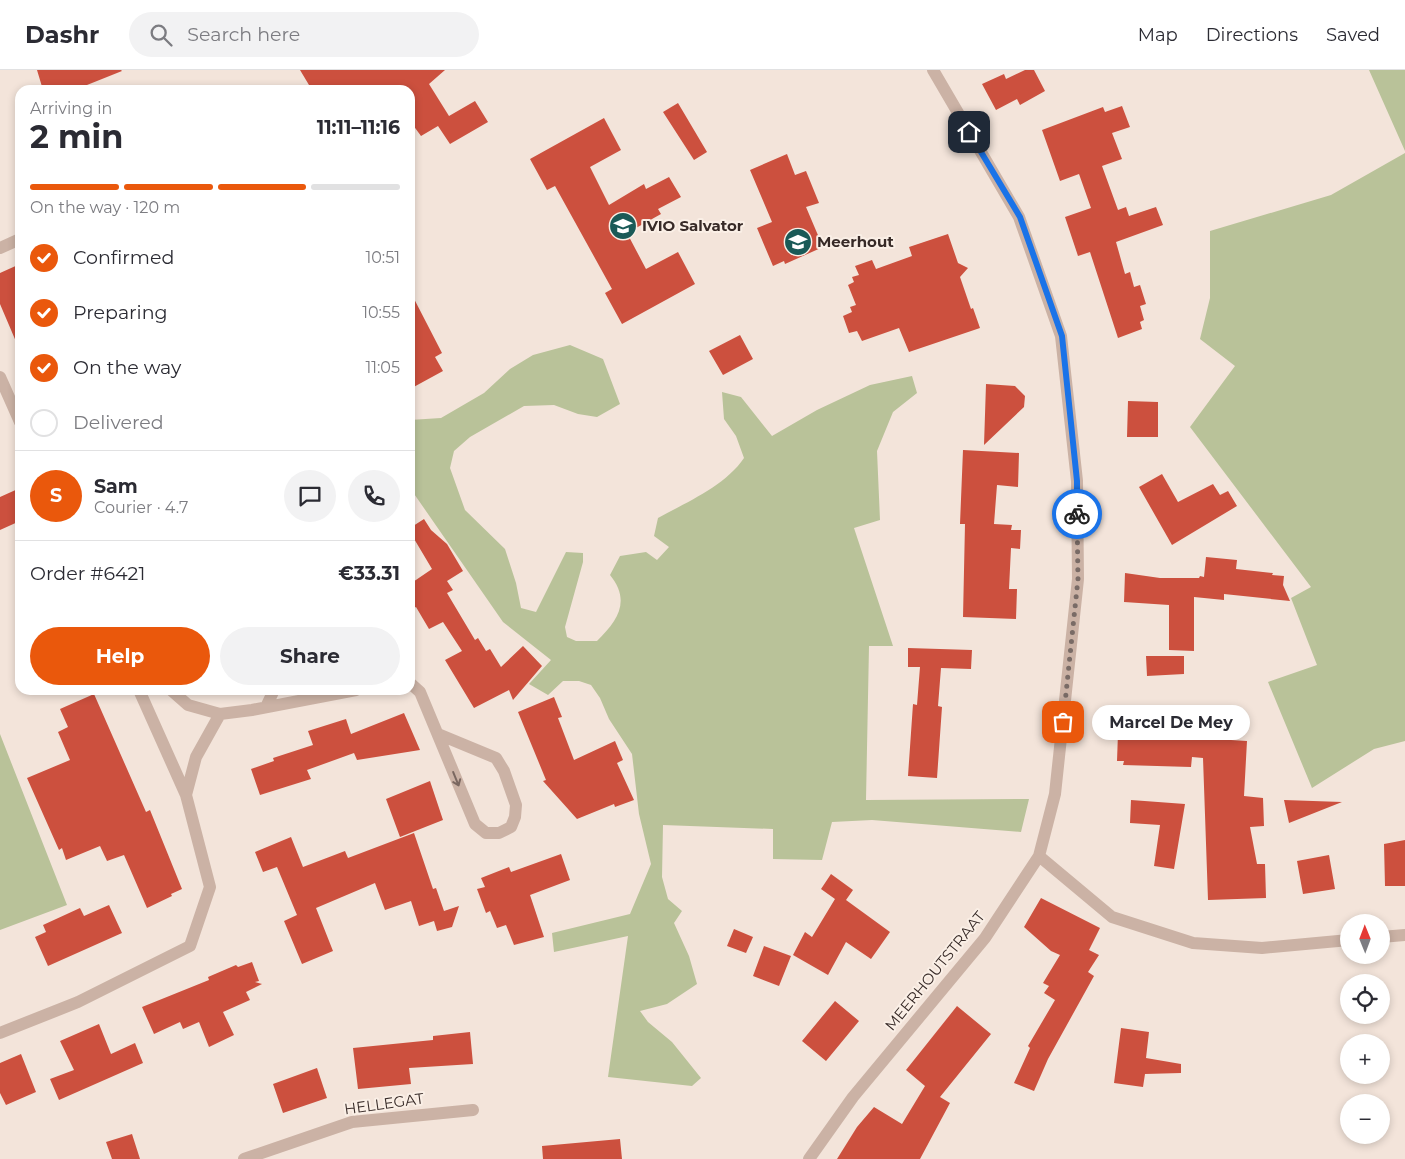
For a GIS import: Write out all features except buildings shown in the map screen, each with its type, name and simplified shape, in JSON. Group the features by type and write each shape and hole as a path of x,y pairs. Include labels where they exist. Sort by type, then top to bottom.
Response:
{"street":[{"name":"MEERHOUTSTRAAT","path":"809,1159 853,1097 985,938 1040,856 1055,794 1078,579 1077,481 1062,336 1020,217 933,70"},
{"path":"0,248 15,241"},
{"path":"0,377 15,411"},
{"path":"415,688 420,692 475,824 486,832 492,833 499,833 511,826 515,817 516,805 504,771 496,758 438,734"},
{"path":"0,1032 78,1002 190,946 210,887 186,795 142,695"},
{"path":"177,695 188,705 220,714 330,695"},
{"path":"266,707 272,695"},
{"path":"186,795 196,757 220,714"},
{"path":"1040,856 1112,917 1193,943 1262,948 1340,941"},
{"path":"1390,936 1405,935"},
{"name":"HELLEGAT","path":"244,1159 352,1122 473,1110"}],"green space":[{"path":"1369,70 1405,70 1405,151"},
{"path":"1405,153 1405,741 1374,749 1312,788 1268,682 1317,665 1291,598 1311,587 1190,427 1235,366 1200,339 1210,298 1210,231 1331,195"},
{"path":"570,345 603,359 620,404 597,417 578,414 554,405 524,406 470,437 454,451 450,468 465,510 505,549 516,583 521,608 536,612 566,552 583,553 583,562 565,627 567,637 576,641 597,641 616,618 621,602 620,593 610,575 620,556 646,552 657,560 669,547 654,536 658,518 716,485 727,477 744,458 736,436 724,419 722,392 741,397 772,436 817,410 870,385 912,376 917,393 893,412 877,451 880,520 854,528 893,646 869,646 866,800 1029,799 1021,832 872,820 832,822 822,860 773,859 773,829 663,825 662,877 668,899 682,911 674,923 689,956 697,984 667,1004 640,1011 648,1022 672,1042 701,1078 692,1086 608,1077 628,936 554,952 552,933 630,914 651,864 639,814 632,754 609,719 600,698 591,685 579,681 563,681 548,695 529,684 551,660 503,622 415,495 415,420 441,418 484,393 510,369 533,355"},
{"path":"0,734 67,905 0,930"}],"way so far":[{"path":"1063,722 1078,579 1077,514"}],"place":[{"name":"IVIO Salvator","path":"623,226"},
{"name":"Meerhout","path":"798,242"},
{"name":"Marcel De Mey","path":"1063,722"}],"route":[{"path":"969,132 1020,217 1062,336 1077,481 1077,514"}]}
